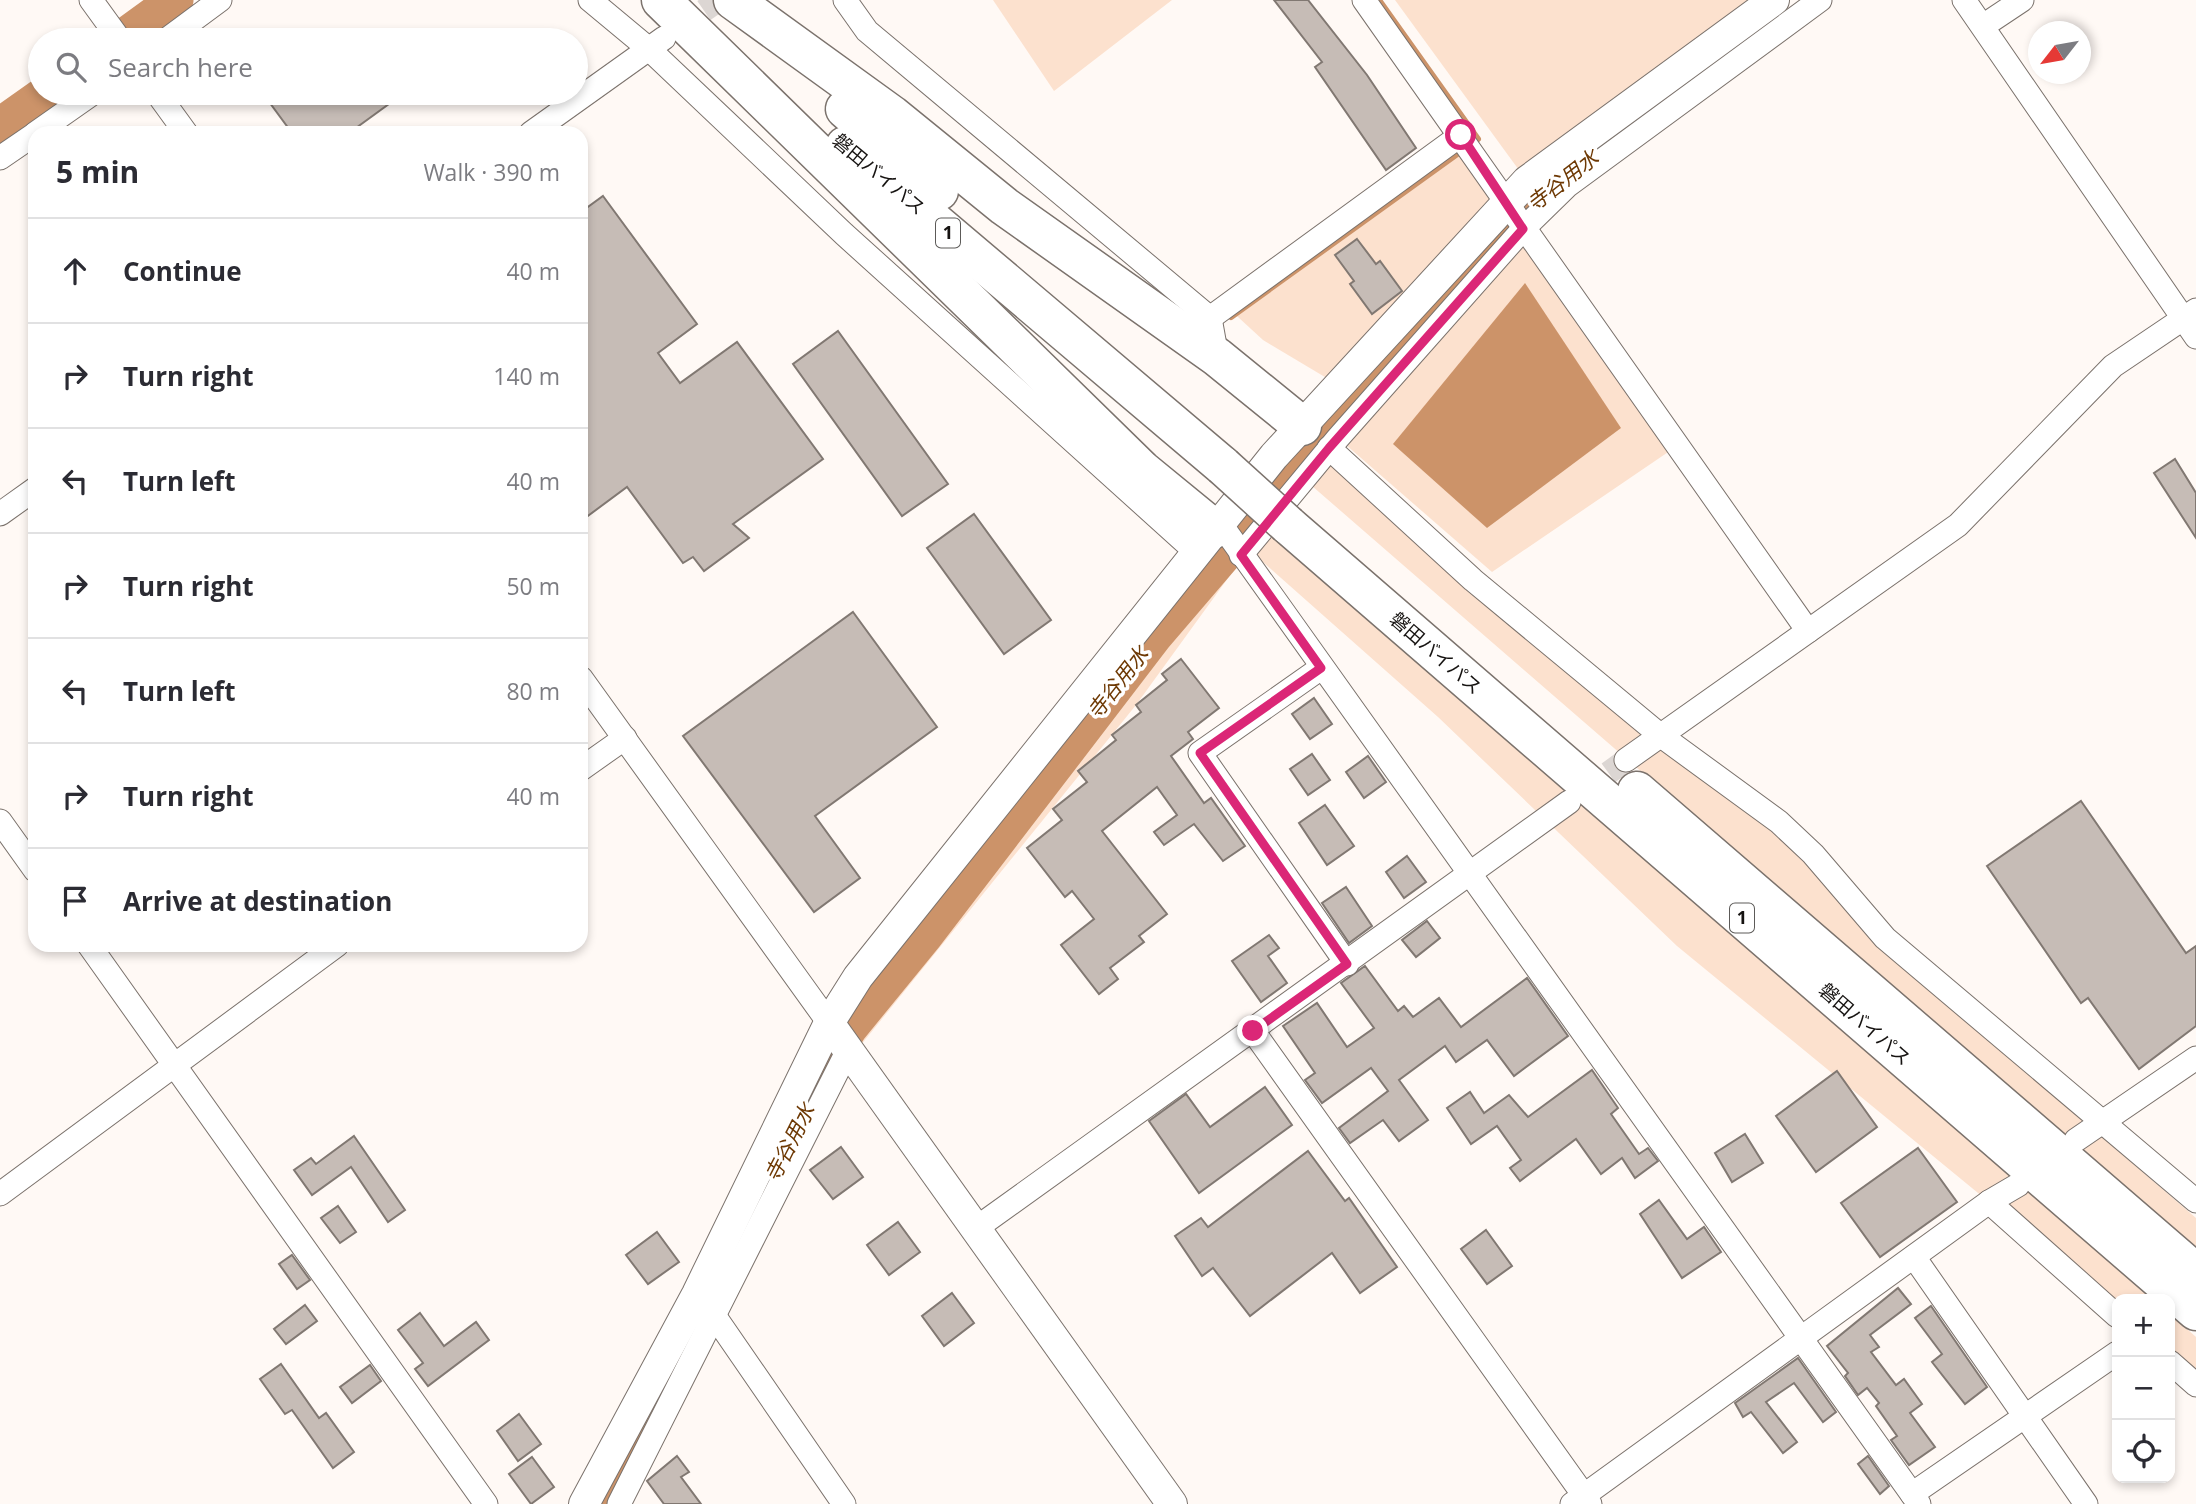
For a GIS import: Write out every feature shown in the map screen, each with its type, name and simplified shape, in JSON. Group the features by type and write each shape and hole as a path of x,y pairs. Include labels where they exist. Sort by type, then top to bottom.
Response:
{"highway":[{"path":"662,0 1142,470 1223,540"},
{"name":"磐田バイパス","path":"673,0 1232,457"},
{"name":"磐田バイパス","path":"719,0 1061,297 1296,515 2196,1311"},
{"path":"733,0 892,115 1004,206 1217,357 1316,437"},
{"name":"磐田バイパス","path":"1296,515 2196,1273"}],"street":[{"path":"91,0 111,28"},
{"path":"182,28 220,0"},
{"path":"590,0 657,43 844,234 1223,540 1321,668 1915,1499 2025,1416 2112,1356"},
{"path":"845,0 867,31 1210,318 1217,357"},
{"path":"1364,0 1808,631"},
{"path":"1515,218 1528,181 1774,0"},
{"path":"619,1504 705,1304 840,1039 858,977 1223,540 1515,218 1567,187 1820,0"},
{"path":"1626,760 1958,525 2113,366 2192,322 1964,0"},
{"path":"1983,26 2022,0"},
{"path":"588,92 657,43"},
{"path":"45,126 76,105"},
{"path":"166,105 181,126"},
{"path":"541,126 570,105"},
{"path":"0,158 28,138"},
{"path":"1210,318 1464,141"},
{"path":"1316,437 1473,580 1661,735 1779,822 1813,854 1885,938 2196,1201"},
{"path":"0,514 28,494"},
{"path":"1321,668 1200,753 1347,964"},
{"path":"588,688 1172,1504"},
{"path":"588,764 625,738"},
{"path":"975,1229 1569,803"},
{"path":"0,821 28,860"},
{"path":"94,952 486,1504"},
{"path":"0,1194 327,952"},
{"path":"1253,1031 1582,1501 1801,1338 1989,1202 2018,1185"},
{"path":"2076,1140 2196,1058"},
{"path":"1989,1202 2112,1312"},
{"path":"1913,1257 2086,1504"},
{"path":"584,1504 705,1304"},
{"path":"705,1304 844,1504"}],"shaded area":[{"path":"993,0 1172,0 1054,91"},
{"path":"1395,0 1774,0 1527,181"},
{"path":"1461,135 1498,194 1340,386 1263,340 1226,306"},
{"path":"1529,238 1677,446 1492,572 1338,438"},
{"path":"1525,283 1621,428 1487,528 1393,444"},
{"path":"1329,448 1779,822 1900,963 2196,1218 2196,1253 1304,479"},
{"path":"1264,527 2147,1294 2112,1294 2112,1312 1989,1202 1677,946 1438,717 1247,548"},
{"path":"1196,552 1231,574 1136,705 852,1056 619,1504 584,1504 829,1023"},
{"path":"2175,1318 2196,1337 2196,1386 2175,1367"}],"building":[{"path":"1274,0 1308,0 1367,75 1416,148 1386,170 1315,67 1322,62"},
{"path":"271,105 388,105 359,126 287,126"},
{"path":"603,196 697,324 658,353 680,383 737,342 823,459 733,524 749,538 704,571 693,557 683,563 627,487 588,516 588,207"},
{"path":"1357,239 1376,264 1380,261 1402,291 1372,314 1350,284 1354,281 1335,255"},
{"path":"838,331 948,484 902,516 793,364"},
{"path":"2175,459 2196,493 2196,538 2154,473"},
{"path":"974,514 1051,620 1004,654 927,548"},
{"path":"853,612 937,727 815,816 860,878 814,912 683,736"},
{"path":"1181,659 1219,708 1188,732 1193,739 1171,756 1204,803 1211,798 1245,846 1223,861 1194,824 1164,845 1154,832 1177,815 1157,787 1102,831 1167,914 1139,936 1144,942 1110,968 1118,979 1099,994 1061,945 1094,919 1072,891 1065,897 1027,848 1062,820 1053,809 1087,782 1078,771 1116,740 1112,735 1141,712 1136,705 1167,680 1162,674"},
{"path":"1314,698 1332,724 1310,739 1292,714"},
{"path":"1312,754 1330,780 1308,795 1290,769"},
{"path":"1368,756 1386,782 1364,798 1346,772"},
{"path":"2081,801 2186,953 2196,946 2196,1026 2139,1069 2088,998 2081,1003 1987,866"},
{"path":"1325,805 1354,846 1327,865 1299,823"},
{"path":"1407,856 1426,882 1404,898 1386,872"},
{"path":"1346,887 1372,926 1349,943 1322,903"},
{"path":"1427,921 1440,938 1416,957 1402,940"},
{"path":"1269,935 1279,948 1268,956 1287,983 1261,1002 1232,961"},
{"path":"1365,966 1398,1011 1404,1006 1413,1017 1439,998 1461,1027 1527,978 1568,1036 1514,1076 1487,1040 1456,1062 1445,1046 1399,1080 1428,1120 1399,1141 1383,1120 1350,1143 1339,1128 1388,1091 1371,1068 1322,1103 1305,1080 1315,1073 1283,1026 1317,1003 1347,1047 1374,1028 1341,983"},
{"path":"1592,1070 1618,1108 1611,1114 1639,1154 1648,1148 1658,1161 1635,1178 1622,1158 1601,1174 1576,1139 1520,1181 1510,1168 1521,1160 1497,1126 1471,1144 1447,1108 1470,1092 1484,1113 1509,1095 1528,1117"},
{"path":"1837,1071 1877,1127 1816,1172 1776,1116"},
{"path":"1265,1087 1292,1125 1199,1193 1149,1121 1186,1094 1210,1127"},
{"path":"1745,1134 1763,1163 1732,1182 1715,1153"},
{"path":"354,1136 405,1210 388,1222 351,1167 312,1195 294,1170 311,1158 316,1164"},
{"path":"841,1147 863,1177 833,1199 810,1170"},
{"path":"1918,1148 1957,1202 1880,1257 1841,1203"},
{"path":"1308,1151 1345,1201 1349,1198 1397,1267 1360,1293 1332,1253 1250,1316 1213,1268 1202,1276 1175,1236 1201,1218 1208,1227"},
{"path":"1659,1200 1687,1239 1704,1227 1721,1252 1682,1278 1640,1214"},
{"path":"338,1206 356,1232 340,1243 321,1218"},
{"path":"898,1222 920,1252 889,1275 867,1245"},
{"path":"1486,1230 1512,1266 1487,1284 1461,1249"},
{"path":"657,1232 679,1262 648,1284 626,1255"},
{"path":"292,1255 310,1280 297,1289 279,1264"},
{"path":"1898,1288 1911,1304 1870,1335 1879,1347 1871,1352 1896,1385 1904,1379 1922,1404 1910,1413 1935,1447 1909,1465 1891,1440 1897,1436 1876,1406 1879,1403 1867,1388 1858,1395 1845,1376 1848,1373 1827,1346"},
{"path":"952,1293 974,1323 944,1346 922,1316"},
{"path":"305,1305 317,1321 286,1344 274,1329"},
{"path":"1931,1306 1987,1387 1965,1404 1932,1362 1942,1354 1915,1318"},
{"path":"420,1313 444,1346 476,1322 489,1340 428,1386 415,1369 423,1363 398,1330"},
{"path":"1798,1358 1836,1412 1823,1422 1794,1383 1766,1402 1797,1442 1783,1453 1751,1412 1743,1417 1735,1403"},
{"path":"281,1364 319,1418 326,1413 354,1452 333,1468 292,1410 285,1414 260,1379"},
{"path":"370,1365 381,1381 352,1403 340,1387"},
{"path":"519,1414 541,1444 518,1461 497,1431"},
{"path":"677,1456 689,1472 681,1477 701,1504 664,1504 647,1481"},
{"path":"1868,1456 1889,1486 1880,1494 1858,1464"},
{"path":"532,1457 554,1487 531,1504 509,1474"}],"waterway":[{"path":"136,28 175,0"},
{"path":"1231,317 1478,139 1379,0"},
{"path":"0,126 30,105"},
{"name":"寺谷用水","path":"746,1225 833,1054 849,1028 925,935 1154,636 1488,246 1530,205 1576,170"},
{"name":"寺谷用水","path":"605,1504 689,1340"}],"tunnel":[{"path":"676,30 719,0"},
{"path":"1581,793 1626,760"}],"route":[{"path":"1253,1031 1347,964 1200,753 1321,668 1241,555 1329,448 1523,229 1461,135"}]}
